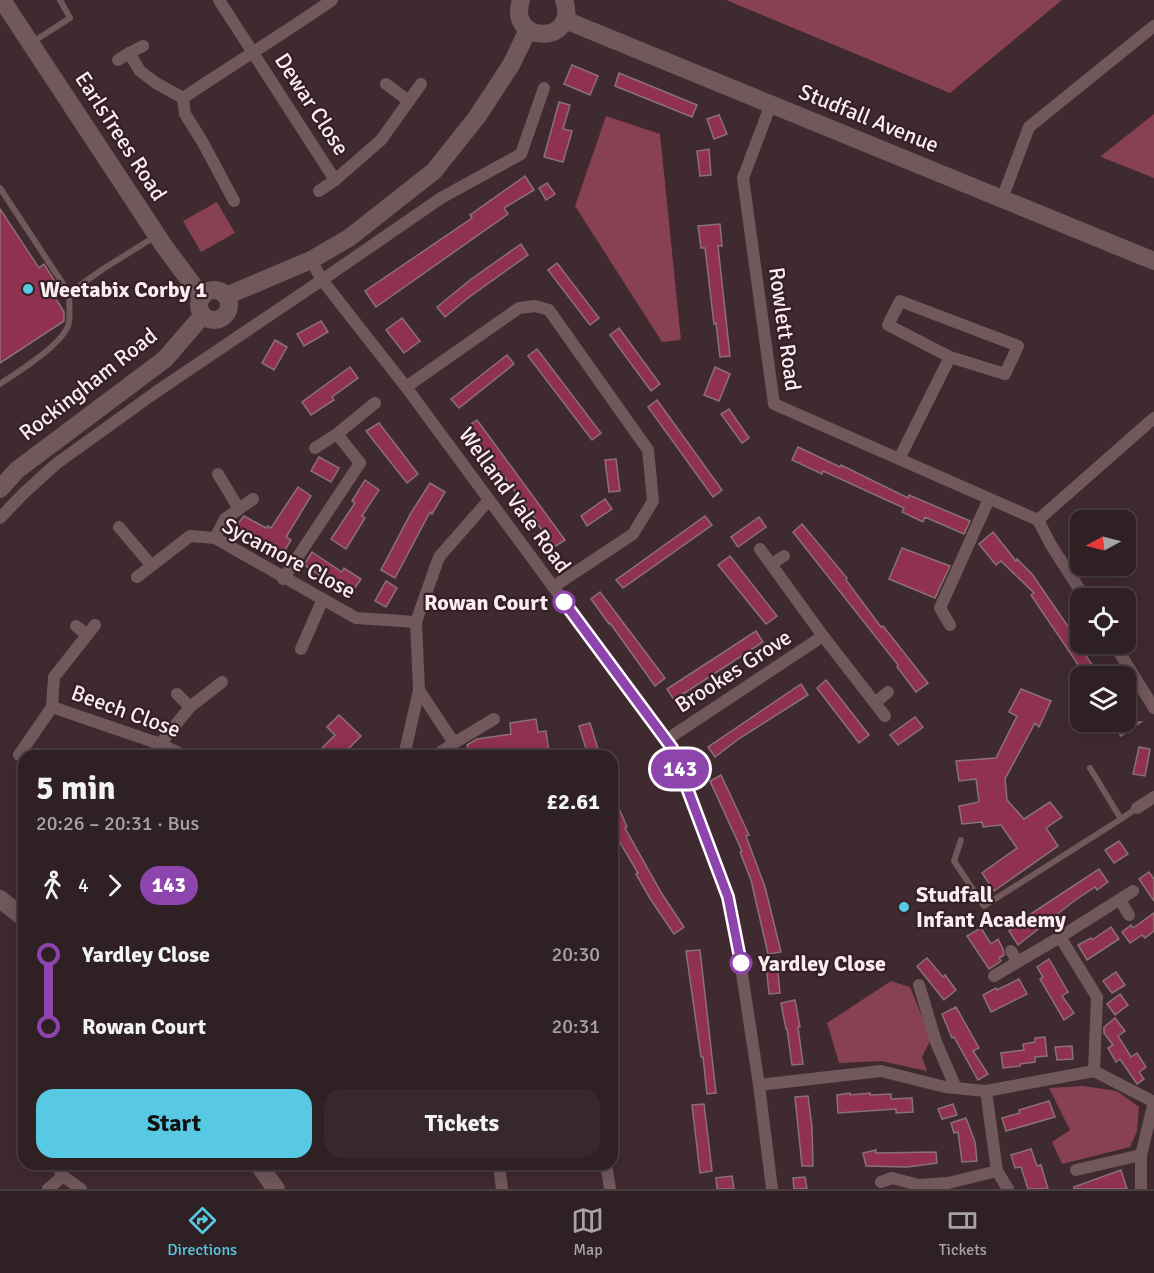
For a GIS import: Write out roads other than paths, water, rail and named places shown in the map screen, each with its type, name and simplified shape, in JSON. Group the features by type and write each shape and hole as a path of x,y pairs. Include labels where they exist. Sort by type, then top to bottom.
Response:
{"street":[{"name":"Dewar Close","path":"219,0 335,180"},
{"path":"183,98 332,0"},
{"path":"521,0 519,16 522,24 528,30 545,35 560,27 565,20 567,10 564,0"},
{"name":"EarlsTrees Road","path":"3,4 31,43 202,306"},
{"name":"Studfall Avenue","path":"565,20 1154,261"},
{"path":"1002,199 1029,127 1154,26"},
{"path":"226,296 311,260 349,238 434,171 477,117 511,65 528,30"},
{"path":"118,60 143,46"},
{"path":"129,53 140,70 156,83 183,98"},
{"path":"386,84 409,101"},
{"name":"Dewar Close","path":"319,191 381,140 421,84"},
{"path":"0,518 56,464 156,392 441,198 521,154 544,88"},
{"path":"183,98 184,114 202,141 234,201"},
{"name":"Rowlett Road","path":"771,104 743,178 774,404 1038,520"},
{"name":"Welland Vale Road","path":"311,260 322,280 406,387 672,748 728,897 735,927 772,1189"},
{"path":"214,290 226,296 229,306 224,315 213,320 202,306 209,291 214,290"},
{"path":"900,300 1018,346 1005,375 950,357 888,325 900,300"},
{"name":"Rockingham Road","path":"0,489 17,470 165,358 202,306"},
{"path":"406,387 519,308 535,306 549,310 648,450 653,501 633,534 553,587"},
{"path":"899,459 950,357"},
{"path":"315,448 337,434 375,403"},
{"path":"1079,588 1038,520 1154,418"},
{"path":"283,579 360,463 337,434"},
{"path":"218,474 239,509"},
{"path":"950,625 940,608 989,498"},
{"path":"215,538 225,519 253,499"},
{"path":"405,750 419,690 416,622 439,556 489,500"},
{"path":"119,527 151,566"},
{"name":"Sycamore Close","path":"137,577 190,536 215,538 283,579 356,618 416,622"},
{"name":"Brookes Grove","path":"760,549 885,716"},
{"path":"771,564 784,556"},
{"path":"301,649 323,599"},
{"path":"22,750 52,707 54,677 91,630 76,626"},
{"name":"Brookes Grove","path":"666,740 823,636"},
{"path":"1122,654 1150,692 1154,708"},
{"path":"160,744 190,707 222,682"},
{"path":"419,690 454,743"},
{"path":"875,703 888,692"},
{"path":"177,694 190,707"},
{"name":"Beech Close","path":"52,707 172,750"},
{"path":"444,750 494,719"},
{"path":"1137,808 1154,797"},
{"path":"994,976 1015,957 1060,937 1133,891"},
{"path":"0,899 18,913"},
{"path":"1120,900 1130,915"},
{"path":"1060,937 1097,997 1094,1071"},
{"path":"919,985 936,1042 956,1088"},
{"path":"759,1085 880,1071 956,1088 986,1091 1094,1071 1154,1102 1141,1155 1141,1189"},
{"path":"986,1091 997,1171 1008,1189"},
{"path":"1076,1170 1141,1155"},
{"path":"60,1170 63,1176 81,1189"},
{"path":"262,1170 276,1189"},
{"path":"500,1170 502,1189"},
{"path":"607,1170 610,1189"},
{"path":"882,1182 892,1178 918,1187 948,1183 997,1171"},
{"path":"48,1189 63,1176"}],"lane":[{"path":"31,43 70,18 60,0"},
{"path":"0,188 69,293 69,324 62,335 27,366 0,384"},
{"path":"69,293 157,236"},
{"path":"1090,768 1121,819"},
{"path":"961,840 954,861 984,906 1137,808"}],"place":[{"name":"Weetabix Corby 1","path":"28,289"},
{"name":"Rowan Court","path":"564,602"},
{"name":"Studfall Infant Academy","path":"904,907"},
{"name":"Yardley Close","path":"741,963"}]}
